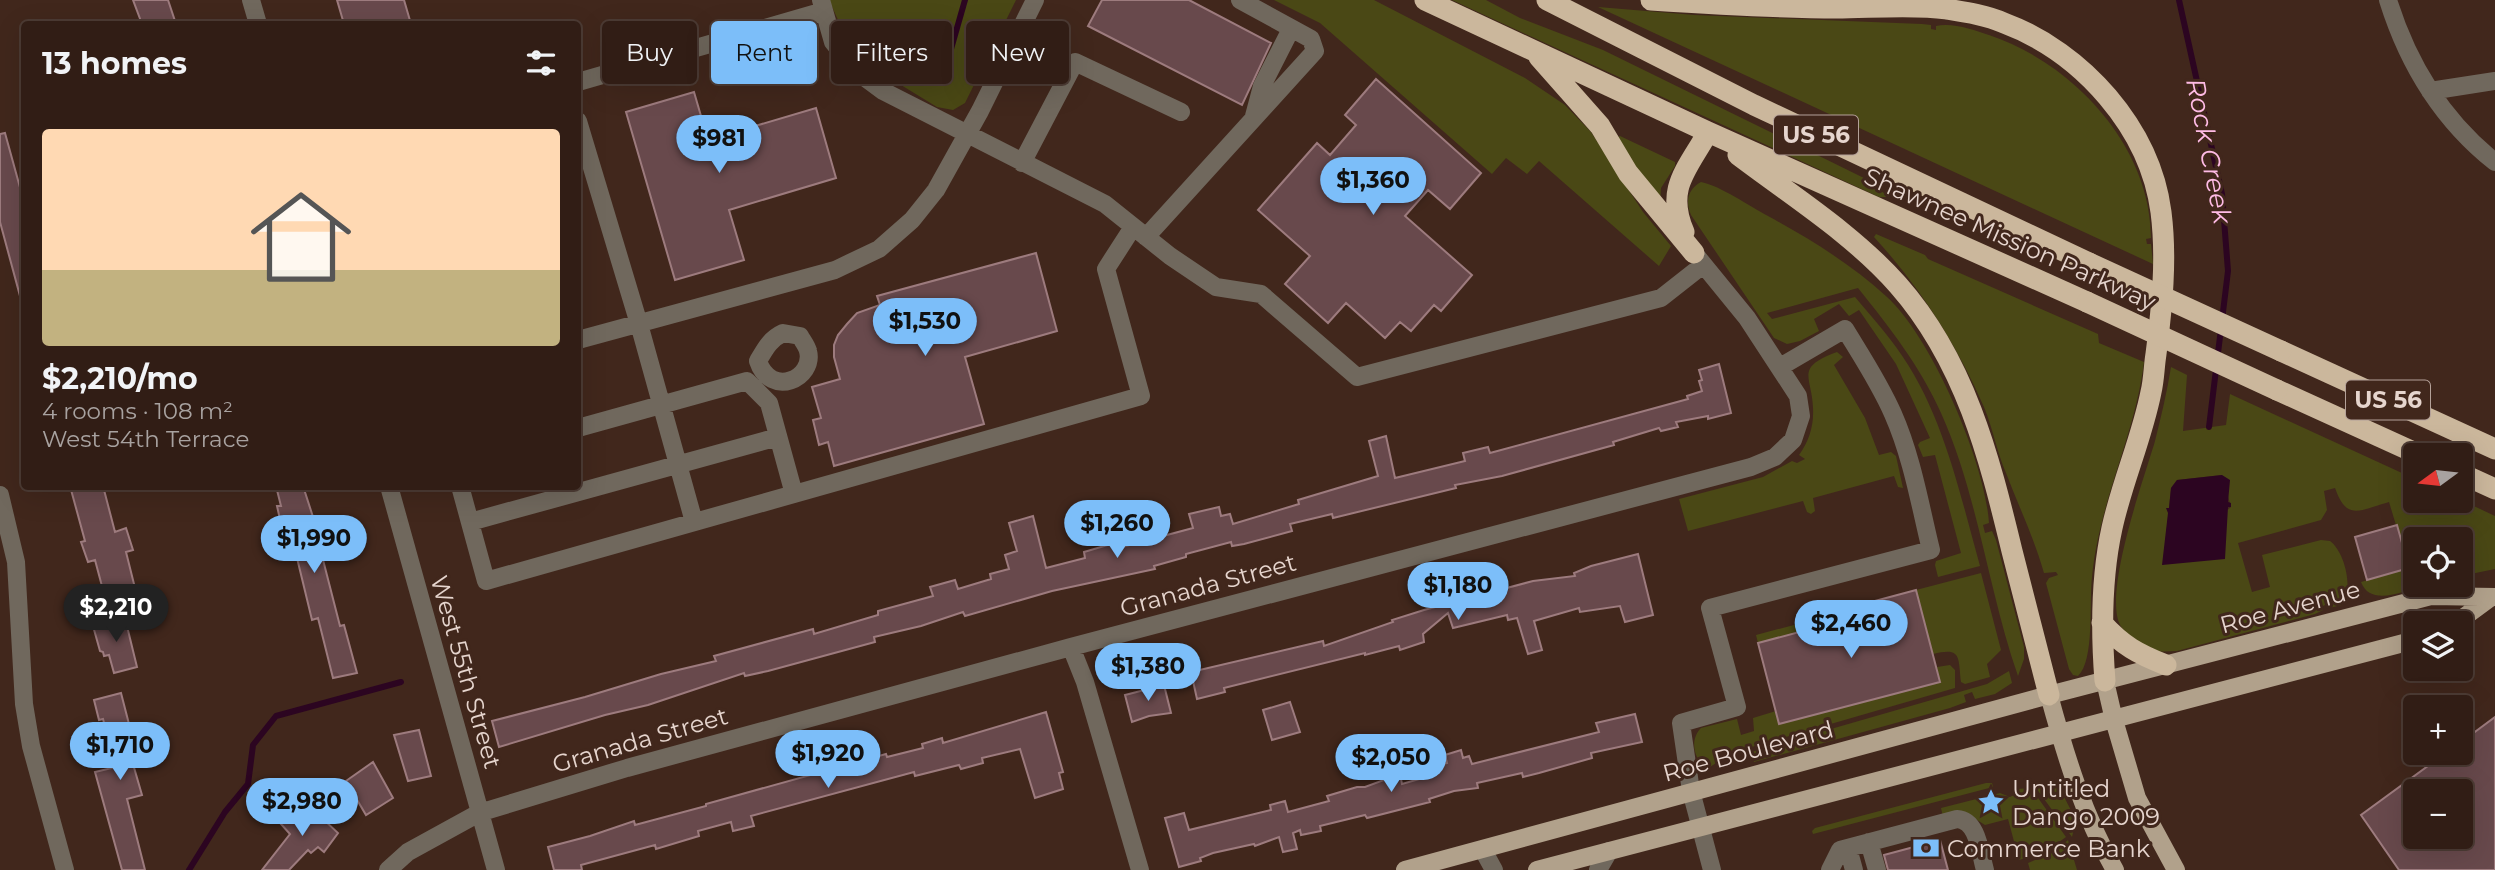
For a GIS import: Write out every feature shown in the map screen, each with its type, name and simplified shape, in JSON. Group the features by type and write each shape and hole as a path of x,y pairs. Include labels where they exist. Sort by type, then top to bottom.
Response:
{"highway":[{"name":"Shawnee Mission Parkway","path":"1425,0 1708,132 2403,447"},
{"name":"Shawnee Mission Parkway","path":"1547,0 1766,111 2495,449"},
{"path":"1651,0 1833,8 1942,8 1975,14 2003,22 2056,50 2087,75 2116,107 2137,140 2152,175 2161,210 2164,275 2152,390 2112,529 2106,564 2102,624 2105,681"},
{"path":"1533,50 1600,126 1628,173 1698,259"},
{"path":"1698,259 1677,215 1675,195 1678,184 1708,132 1860,248 1898,286 1925,320 1956,374 1975,415 1991,464 2049,695"},
{"path":"2473,479 2495,489"},
{"path":"2102,624 2135,653 2166,665"}],"main road":[{"name":"Roe Avenue","path":"2105,681 2431,596 2493,598"},
{"name":"Roe Avenue","path":"2473,612 2493,598"},
{"path":"1537,870 2403,643"},
{"name":"Roe Boulevard","path":"1405,870 2105,681"},
{"path":"2105,681 2137,798 2176,870"},
{"path":"2049,695 2060,734 2103,849 2115,870"}],"street":[{"path":"251,0 257,21"},
{"path":"581,339 835,270 878,248 912,220 936,190 1035,0"},
{"path":"461,490 486,581 1141,396 1107,269 1140,232 1254,119 1315,51 1311,39 1240,0"},
{"path":"2388,0 2403,45 2430,90 2460,129 2495,162"},
{"path":"581,81 822,6 833,42 856,71 883,91 1105,204 1216,287 1261,294 1357,377 1661,298 1698,259"},
{"path":"1254,119 1262,86 1292,29"},
{"path":"1023,163 1075,62 1181,112"},
{"path":"2430,90 2495,81"},
{"path":"581,131 639,324 694,522"},
{"name":"Granada Street","path":"388,870 408,852 480,813 732,739 1751,467 1776,457 1793,440 1801,416 1798,396 1747,317 1698,259"},
{"path":"1712,870 1691,792 1681,723 1737,707 1710,608 1931,550 1908,457 1894,416 1877,381 1845,329 1780,367"},
{"path":"581,427 747,381 767,388 794,494"},
{"path":"470,522 778,437"},
{"name":"West 55th Street","path":"389,490 496,870"},
{"path":"0,495 16,562 24,705 31,746 65,870"},
{"path":"1071,647 1085,682 1140,870"},
{"path":"1830,870 1840,850 1957,819 1966,821 1974,830 1985,870"},
{"path":"1870,842 1877,870"},
{"path":"1848,848 1854,870"},
{"path":"1483,849 1494,870"},
{"path":"1598,870 1608,851"}],"shaded area":[{"path":"829,0 1016,0 1006,21 966,21 966,84 974,84 965,103 953,110 937,107 899,84 952,84 952,21 838,21"},
{"path":"1274,0 1374,0 1525,78 1565,105 1591,132 1643,212 1671,246 1659,266 1539,161 1527,174 1506,158 1492,174 1320,23"},
{"path":"1452,0 1486,0 1520,18 1603,50 1866,179 1886,197 1879,197"},
{"path":"1598,7 1694,15 1922,24 1931,25 1931,29 1936,30 1936,26 1949,25 1977,31 2020,48 2077,87 2102,112 2122,141 2138,171 2147,204 2151,238 2146,239 2147,244 2151,244 2153,264"},
{"path":"1618,137 1675,162 1661,188 1660,210"},
{"path":"1701,182 1735,197 1845,263 1887,297 1921,341 1953,402 1978,468 1989,523 1983,525 1985,533 1992,531 1996,540 2024,647 2024,659 2018,676 1954,444 1933,396 1914,363 1858,288 1767,313 1772,319 1855,297 1912,372 1948,452 1980,566 1938,577 1936,561 1961,553 1935,455 1923,457 1918,445 1930,438 1896,364 1859,310 1849,316 1839,304 1814,319 1819,331 1800,341 1787,344 1774,338 1691,215 1689,196 1693,188"},
{"path":"1876,234 2098,334 2099,343 2144,362 2133,416 2096,549 2091,587 2089,644 2087,657 2078,676 2073,675 2069,669 2046,583 2049,578 2058,575 2056,572 2044,573 1984,407 1962,361 1936,318 1907,276 1874,237"},
{"path":"1837,352 1843,357 1834,365 1865,418 1879,455 1891,452 1896,456 1903,488 1898,487 1894,476 1813,498 1815,511 1811,514 1807,512 1803,501 1688,531 1679,499 1763,477 1792,461 1797,463 1805,459 1799,455 1806,444 1813,421 1808,374 1815,363"},
{"path":"2171,367 2187,375 2183,431 2226,425 2230,394 2403,473 2403,513 2473,513 2473,506 2495,516 2495,569 2473,574 2473,527 2403,527 2403,548 2389,502 2356,511 2344,506 2335,488 2324,491 2327,510 2321,520 2238,543 2252,592 2270,587 2262,555 2321,540 2330,541 2340,554 2346,572 2347,590 2342,605 2329,608 2327,604 2315,614 2177,651 2151,652 2122,628 2117,613 2116,591 2126,537 2164,404","holes":["2222,475 2231,507 2163,565 2171,488 2177,480"]},
{"path":"2222,475 2230,480 2228,502 2231,503 2231,507 2228,507 2225,559 2162,565 2168,513 2166,508 2169,508 2171,488 2177,480"},
{"path":"2403,570 2403,592 2399,593 2380,596 2372,594 2361,582"},
{"path":"1981,573 2001,650 1987,664 1990,677 1965,684 1961,682 1958,660 1954,653 1933,654 1916,590"},
{"path":"1861,607 1863,615 1758,643 1756,635"},
{"path":"1950,665 1955,670 1955,688 1731,753 1707,769 1696,755 1695,738 1701,728 1737,719 1741,735 1754,731 1753,718 1776,711 1780,724 1940,682 1937,667"},
{"path":"2009,671 2012,683 1995,694 1975,699 1972,692 1964,695 1966,702 1950,708 1754,762 1751,752 1987,684"},
{"path":"2053,782 2061,791 2076,820 2072,837 2036,788"},
{"path":"1992,783 1993,787 1813,834 1812,831 1815,828"},
{"path":"2031,788 2066,837 2045,852 2019,860 2008,819 1985,825 1974,818 1943,817 1941,808 2000,793 2010,797 2016,794 2017,789"},
{"path":"2068,840 2077,870 2030,870 2028,863 2052,853"}],"building":[{"path":"133,0 168,0 175,21 141,21"},
{"path":"337,0 404,0 410,21 343,21"},
{"path":"1102,0 1189,0 1271,43 1242,105 1088,26"},
{"path":"1376,79 1481,173 1450,209 1428,190 1405,216 1472,275 1441,311 1434,305 1411,331 1400,322 1385,338 1346,303 1328,323 1285,284 1310,256 1258,210 1317,143 1330,155 1356,125 1345,115"},
{"path":"694,92 708,140 816,108 836,178 729,210 744,260 675,280 626,112"},
{"path":"5,133 21,191 20,296 0,222 0,134"},
{"path":"1036,253 1057,331 965,357 984,424 834,466 828,442 819,445 813,420 821,418 812,387 840,379 834,345 838,335 857,313 880,305 877,296"},
{"path":"1719,364 1731,413 1708,419 1708,416 1676,422 1678,427 1661,431 1659,428 1613,442 1614,445 1502,476 1455,485 1456,488 1333,518 1332,514 1290,524 1292,531 1244,544 1232,546 1231,542 1186,554 1186,557 1154,566 1155,569 1052,591 965,616 963,612 921,626 874,637 875,642 768,671 745,676 744,673 648,705 499,747 492,721 716,661 714,656 813,629 814,634 878,615 878,611 933,596 930,587 955,580 958,589 991,579 990,574 1009,569 1005,555 1017,551 1009,523 1033,516 1046,568 1085,558 1084,552 1111,544 1120,543 1122,547 1193,528 1189,514 1219,507 1221,516 1230,514 1233,524 1299,504 1298,500 1378,476 1369,441 1386,436 1395,478 1465,461 1463,453 1488,447 1490,453 1688,399 1687,396 1702,391 1699,370"},
{"path":"71,490 104,490 115,532 126,528 133,550 126,552 137,596 107,605 95,560 88,562 81,542 85,541"},
{"path":"277,490 304,490 324,551 321,552 340,626 344,625 357,673 333,678 318,618 312,620 297,558 292,559 288,541 285,542 277,506 281,506"},
{"path":"2397,525 2403,546 2403,570 2367,580 2355,537"},
{"path":"1638,554 1653,615 1625,622 1620,606 1580,612 1579,608 1534,621 1542,650 1528,654 1517,618 1508,620 1507,615 1453,628 1448,613 1423,634 1424,642 1400,650 1399,646 1365,653 1224,688 1225,692 1197,699 1191,672 1323,641 1324,646 1424,610 1533,581 1575,576 1574,573 1591,566"},
{"path":"1916,590 1940,682 1779,724 1758,643 1863,615 1860,605"},
{"path":"125,618 137,667 114,673 109,655 104,656 100,651 93,626"},
{"path":"1164,685 1171,713 1132,722 1125,695"},
{"path":"121,693 130,728 130,740 126,740 142,795 127,799 145,870 122,870 95,772 116,767 103,719 99,720 94,700"},
{"path":"1290,702 1300,732 1272,740 1263,710"},
{"path":"1046,712 1063,772 1059,773 1063,789 1035,798 1020,749 982,758 983,763 961,769 959,765 915,776 914,772 751,816 754,826 733,831 731,822 698,831 699,836 656,849 655,845 581,865 582,870 554,870 548,847 634,821 635,825 706,806 886,754 887,757 923,748 922,744 942,738 943,743"},
{"path":"1635,714 1642,742 1591,753 1592,758 1523,777 1522,773 1477,783 1478,788 1454,791 1429,799 1430,802 1367,818 1365,815 1320,826 1321,831 1301,835 1300,830 1293,833 1297,849 1283,852 1279,837 1255,846 1254,844 1213,853 1200,858 1201,861 1179,867 1165,818 1184,813 1189,830 1271,810 1270,805 1285,801 1288,812 1329,801 1327,796 1365,787 1400,774 1402,784 1433,775 1431,767 1447,763 1445,755 1461,750 1463,758 1469,756 1472,764 1599,732 1596,723"},
{"path":"2495,717 2495,870 2399,870 2361,815 2403,784 2403,849 2473,849 2473,779 2410,779 2429,765 2473,765 2473,733"},
{"path":"419,730 431,776 408,781 394,735"},
{"path":"373,762 393,798 366,815 346,781"},
{"path":"305,802 338,833 324,852 318,847 311,853 308,850 289,870 262,870 290,834 281,824"},
{"name":"Commerce Bank","path":"1940,840 1948,870 1888,870 1884,855"}],"waterway":[{"path":"952,46 965,0"},
{"name":"Rock Creek","path":"2179,0 2222,194 2228,271 2209,427"},
{"path":"189,870 225,812 248,784 253,745 276,716 401,682"}],"place":[{"name":"Untitled Dango 2009","path":"1991,802"},
{"name":"Commerce Bank","path":"1926,848"}]}
